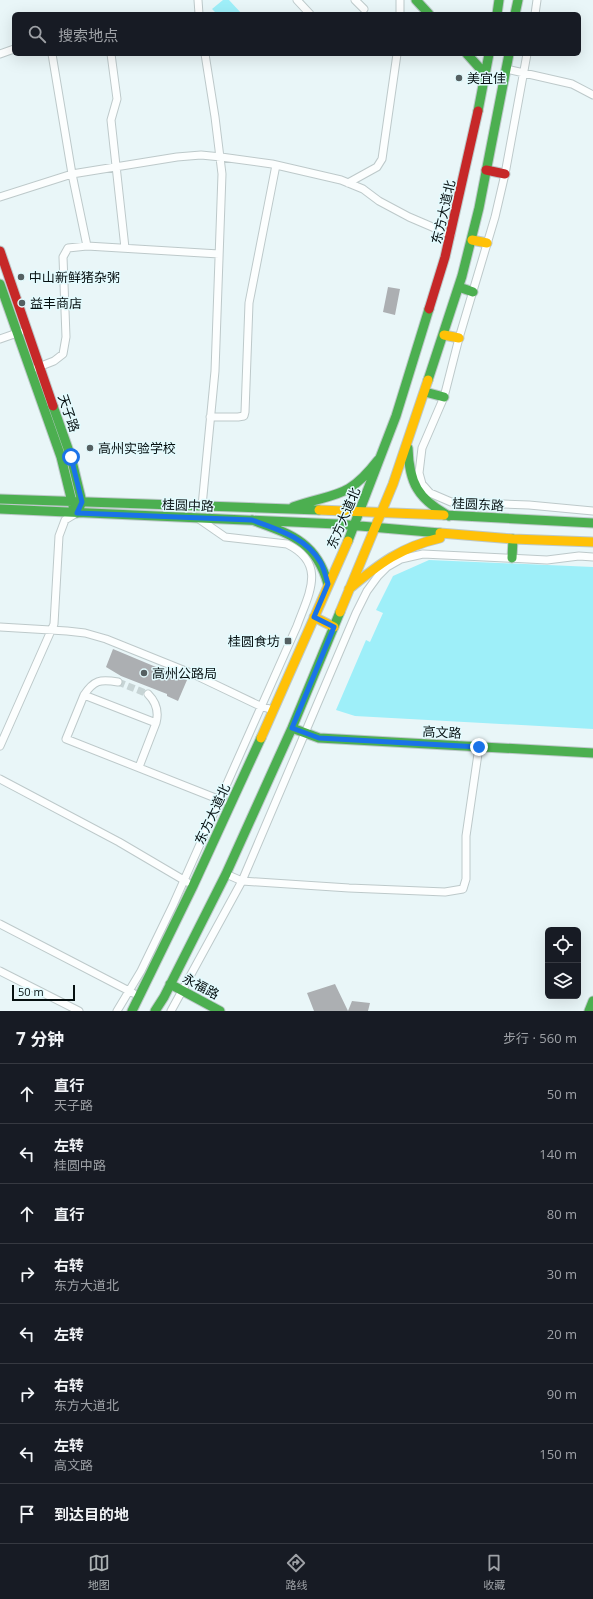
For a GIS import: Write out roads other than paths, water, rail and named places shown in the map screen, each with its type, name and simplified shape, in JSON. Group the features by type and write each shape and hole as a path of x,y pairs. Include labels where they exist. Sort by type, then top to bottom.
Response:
{"main road":[{"path":"416,0 427,12"},
{"path":"497,12 500,0"},
{"path":"515,12 518,0"},
{"path":"469,56 485,74"},
{"name":"东方大道北","path":"155,1011 226,874 292,728 350,590 408,442 459,287 452,273 450,235 472,143 489,56"},
{"name":"东方大道北","path":"132,1011 194,886 355,526 452,273 472,240 509,56"},
{"path":"486,170 505,174"},
{"path":"472,240 487,243"},
{"name":"天子路","path":"0,252 71,457 82,502"},
{"name":"天子路","path":"0,284 61,457 72,501 77,513"},
{"path":"459,287 473,292"},
{"path":"444,335 459,338"},
{"path":"425,392 444,397"},
{"path":"408,442 408,458 414,486 421,497 449,516"},
{"path":"286,509 312,500 342,494 356,486 381,456"},
{"name":"桂圆中路","path":"0,499 286,509 361,510"},
{"path":"77,513 82,502"},
{"name":"桂圆中路","path":"0,509 199,519 252,520 375,528"},
{"name":"桂圆东路","path":"361,510 593,523"},
{"path":"252,520 298,539 310,549 321,563 328,584"},
{"path":"375,528 513,539 593,542"},
{"path":"350,590 376,566 396,552 414,543 455,535"},
{"path":"512,558 513,539"},
{"path":"314,617 334,627"},
{"name":"高文路","path":"292,728 304,734 319,738 593,753"},
{"name":"永福路","path":"170,984 220,1011"},
{"path":"589,1011 593,1001"}],"street":[{"path":"198,0 199,12"},
{"path":"297,0 308,12"},
{"path":"355,0 364,9"},
{"path":"400,0 400,12"},
{"path":"535,12 537,0"},
{"path":"0,54 12,50"},
{"path":"52,56 72,174 88,246"},
{"path":"111,56 117,99 111,120 124,248"},
{"path":"202,506 215,371 222,174 221,157 205,56"},
{"path":"348,182 378,166 382,159 397,56"},
{"path":"528,56 505,174 487,243 459,338 444,397 422,448 418,473 422,484 430,493 451,502 529,505 593,512"},
{"path":"506,69 572,84 593,95"},
{"path":"0,196 72,174 177,157 201,155 276,165 348,182 363,189 379,201 409,217 450,235"},
{"path":"210,417 244,416 249,303 276,165"},
{"path":"30,370 54,361 63,354 66,337 62,276 65,251 68,248 88,246 219,254"},
{"path":"0,339 27,329"},
{"path":"0,746 55,619 59,536 65,520 77,513"},
{"path":"117,1011 130,991 154,945 184,880 260,706 297,626 313,579 311,569 298,552 287,544 225,537 199,519"},
{"path":"171,1011 242,881 356,614 378,576 387,567 401,559 423,554 547,560 579,556 593,557"},
{"path":"0,627 85,633 106,639 193,674 260,706 273,710"},
{"path":"118,682 102,680 89,687 84,695 66,739 231,804"},
{"path":"139,767 158,716 156,707 148,694"},
{"path":"84,695 156,723"},
{"path":"226,874 242,881 423,892 445,892 463,889 466,879 466,836 479,747"},
{"path":"0,779 119,842 194,886"},
{"path":"0,924 140,996"},
{"path":"0,971 79,1011"}],"tunnel":[{"path":"118,682 148,694"}],"place":[{"name":"美宜佳","path":"459,78"},
{"name":"中山新鲜猪杂粥","path":"21,277"},
{"name":"益丰商店","path":"22,303"},
{"name":"高州实验学校","path":"90,448"},
{"name":"桂圆食坊","path":"288,641"},
{"name":"高州公路局","path":"144,673"}]}
